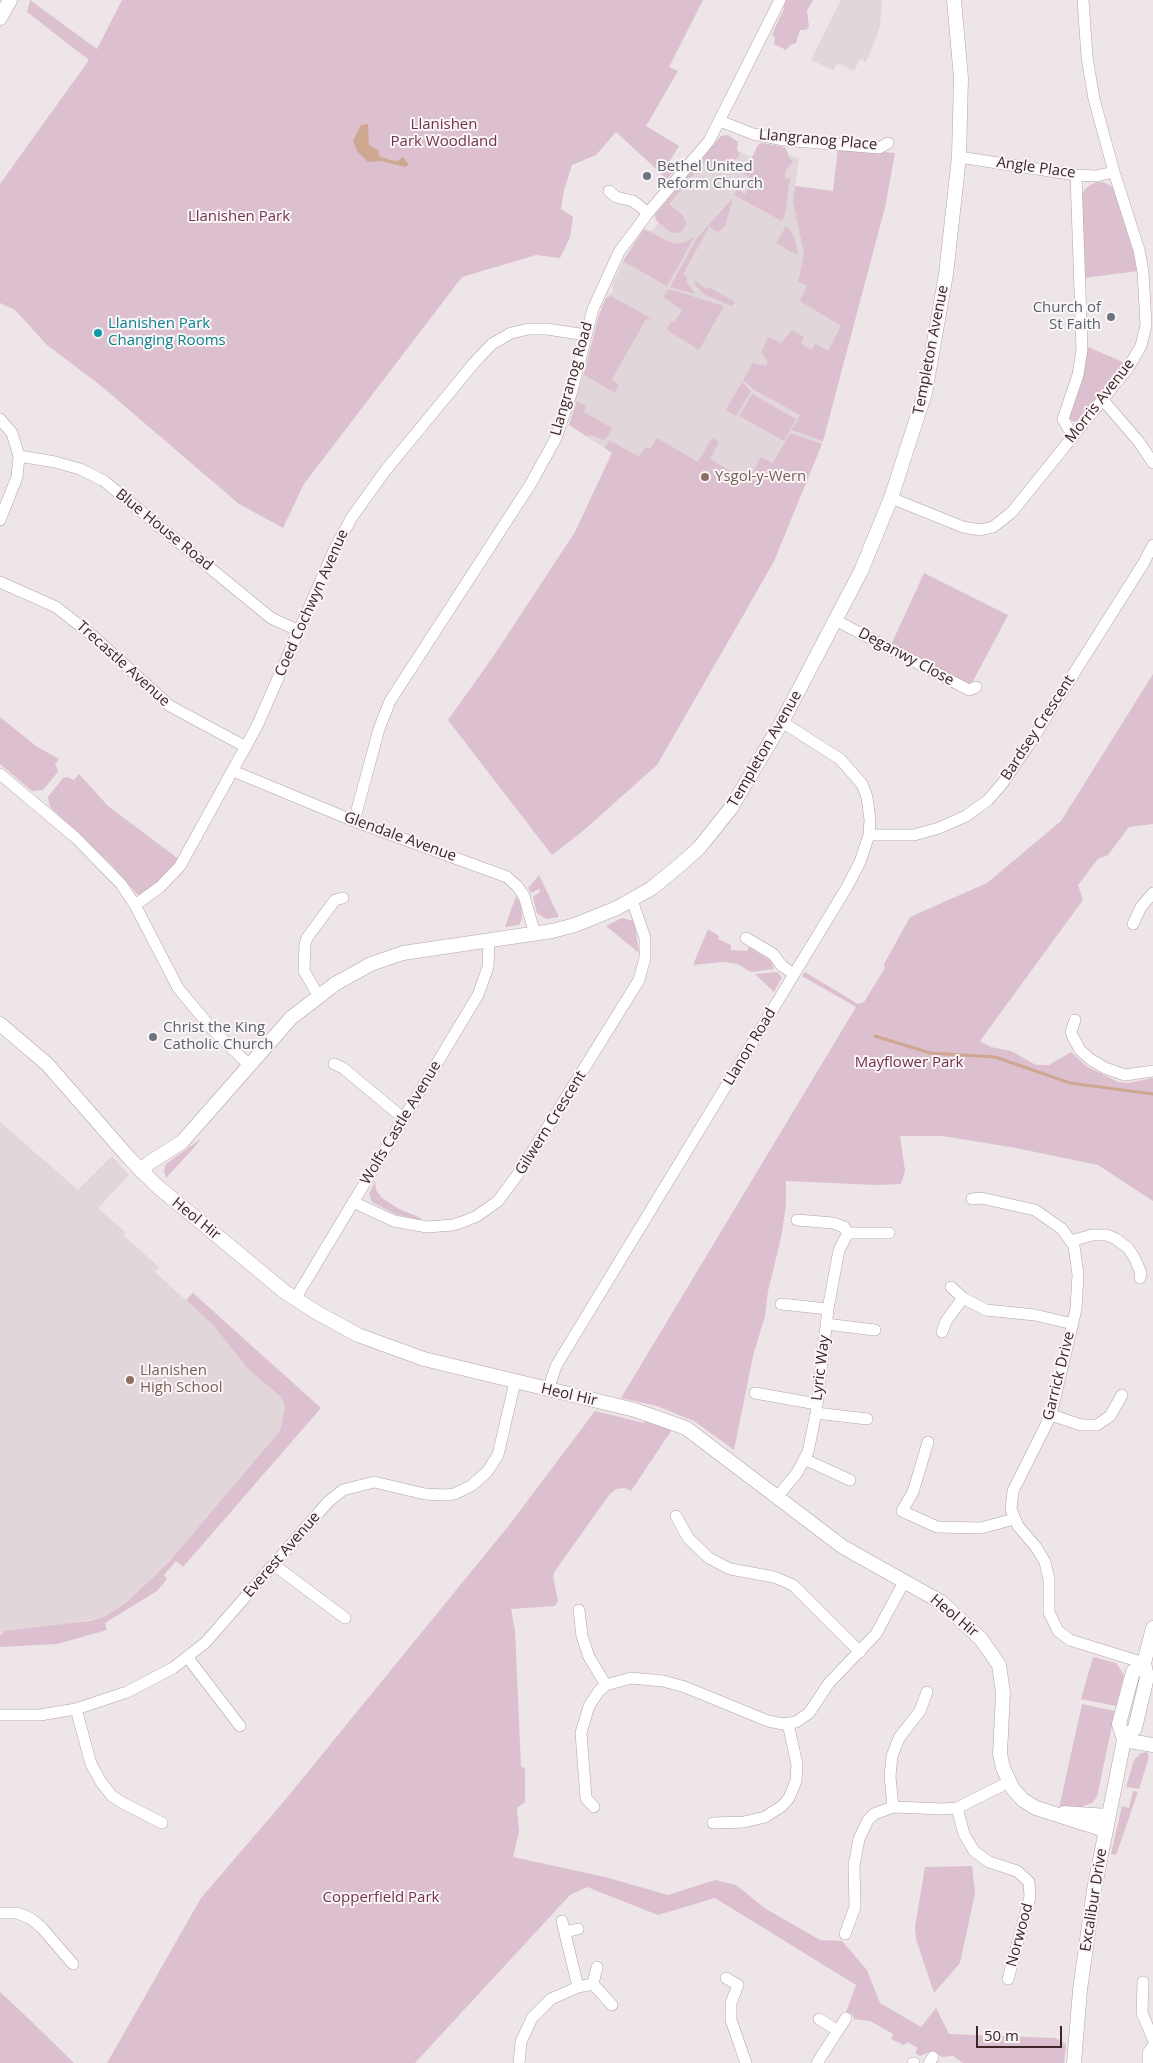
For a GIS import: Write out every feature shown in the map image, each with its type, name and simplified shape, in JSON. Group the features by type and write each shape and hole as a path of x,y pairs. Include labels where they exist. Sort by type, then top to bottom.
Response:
{"street":[{"path":"0,18 10,0"},
{"name":"Llangranog Road","path":"354,821 384,714 397,689 546,457 566,413 593,309 619,252 648,212 703,149 720,121 780,0"},
{"name":"Templeton Avenue","path":"140,1171 182,1142 291,1018 318,995 371,964 388,958 438,947 490,942 575,926 632,900 652,888 680,865 716,829 746,785 782,722 861,571 891,498 920,412 930,369 946,274 959,157 961,78 954,0"},
{"name":"Morris Avenue","path":"891,498 963,527 980,530 993,527 1012,512 1103,400 1133,360 1141,346 1146,325 1146,295 1139,250 1114,172 1091,81 1083,0"},
{"path":"0,2 0,18"},
{"name":"Llangranog Place","path":"720,121 753,134 784,140 879,148 888,143"},
{"name":"Angle Place","path":"959,157 1076,175 1096,176 1114,172"},
{"path":"1075,434 1068,428 1063,419 1078,375 1082,349 1076,175"},
{"path":"609,191 616,197 636,203 648,212"},
{"name":"Coed Cochwyn Avenue","path":"135,905 160,887 180,866 257,726 297,630 336,546 356,511 385,472 484,352 502,338 529,329 547,329 586,335"},
{"path":"1103,400 1140,442 1153,464"},
{"path":"0,419 12,433 19,456 16,477 0,520"},
{"name":"Blue House Road","path":"19,456 56,462 80,469 104,481 271,618 297,630"},
{"name":"Bardsey Crescent","path":"869,835 914,835 939,828 966,816 988,800 1020,758 1143,564 1153,544"},
{"name":"Trecastle Avenue","path":"0,582 56,607 93,636 170,706 246,747"},
{"name":"Deganwy Close","path":"836,621 969,690 976,687"},
{"name":"Llanon Road","path":"548,1390 556,1366 854,875 869,835 870,820 867,797 856,775 830,751 782,722"},
{"name":"Glendale Avenue","path":"233,771 354,821 507,877 524,896 534,934"},
{"path":"0,774 101,861 121,884 135,905 170,977 185,999 249,1065"},
{"path":"1133,924 1141,907 1153,893"},
{"path":"318,995 304,971 305,944 307,938 335,900 344,898"},
{"name":"Gilwern Crescent","path":"353,1202 394,1222 426,1227 453,1225 477,1216 498,1201 521,1170 639,980 646,958 646,938 632,900"},
{"path":"746,938 773,954 782,966 794,974"},
{"name":"Wolfs Castle Avenue","path":"295,1298 478,995 488,967 490,942"},
{"path":"1075,1020 1071,1032 1072,1037 1080,1050 1090,1060 1104,1068 1125,1075 1153,1071"},
{"name":"Heol Hir","path":"0,1024 47,1064 140,1171 295,1298 345,1329 376,1342 443,1365 649,1414 686,1428 850,1552 933,1597 948,1608 981,1639 996,1659 1003,1684 1000,1754 1009,1782 1018,1795 1029,1804 1076,1822 1105,1830"},
{"path":"334,1064 343,1068 403,1118"},
{"name":"Garrick Drive","path":"972,1199 981,1198 1035,1210 1053,1220 1071,1241 1076,1252 1078,1293 1073,1324 1052,1415 1013,1491 1011,1509 1014,1519"},
{"path":"797,1220 833,1222 844,1228 848,1233 889,1233"},
{"name":"Lyric Way","path":"777,1497 806,1460 816,1408 828,1309 839,1250 848,1233"},
{"path":"1071,1241 1092,1235 1107,1235 1116,1239 1128,1248 1134,1257 1141,1273 1140,1278"},
{"path":"951,1287 963,1298 986,1310 1035,1315 1073,1324"},
{"path":"942,1332 946,1321 963,1298"},
{"path":"781,1304 828,1309"},
{"name":"Lyric Way","path":"826,1324 875,1330"},
{"name":"Everest Avenue","path":"0,1715 40,1715 76,1709 145,1684 188,1658 217,1630 328,1502 343,1490 374,1482 425,1494 444,1495 463,1491 480,1480 493,1464 500,1447 515,1382"},
{"path":"755,1393 816,1408"},
{"path":"1052,1415 1080,1425 1097,1426 1110,1416 1122,1395"},
{"name":"Lyric Way","path":"816,1408 867,1419"},
{"path":"928,1442 913,1492 902,1511 936,1527 980,1528 1014,1519 1045,1562 1048,1580 1049,1612 1058,1632 1070,1640 1144,1663"},
{"path":"806,1460 850,1480"},
{"path":"676,1516 688,1538 708,1558 730,1569 774,1578 793,1585 860,1652"},
{"path":"274,1564 345,1618"},
{"path":"594,1807 586,1798 581,1733 589,1706 599,1691 606,1686 631,1678 663,1681 685,1687 757,1717 788,1724 809,1713 828,1683 860,1652 879,1629 904,1582"},
{"path":"579,1610 582,1636 588,1657 606,1686"},
{"name":"Excalibur Drive","path":"1074,2063 1081,1981 1094,1890 1124,1740 1135,1728 1147,1677 1144,1663 1153,1628"},
{"path":"188,1658 240,1726"},
{"path":"893,1807 890,1776 892,1756 899,1738 920,1711 927,1692"},
{"path":"76,1709 91,1764 101,1782 112,1796 162,1823"},
{"path":"713,1823 744,1822 765,1817 782,1806 789,1798 796,1781 797,1764 788,1724"},
{"path":"1124,1740 1153,1745"},
{"path":"845,1934 854,1913 854,1866 861,1833 868,1820 874,1814 893,1807 957,1808 1009,1782"},
{"name":"Norwood","path":"957,1808 964,1834 974,1851 989,1862 1018,1871 1029,1882 1030,1897 1008,1979"},
{"name":"Heol Hir","path":"1058,1814 1108,1816"},
{"path":"0,1913 17,1913 30,1918 42,1928 73,1964"},
{"path":"578,1929 563,1927 578,1987"},
{"path":"593,1984 597,1967"},
{"path":"726,1978 738,1985 731,2003 731,2020 746,2063"},
{"path":"1143,1982 1142,2013 1153,2039"},
{"path":"519,2063 522,2042 532,2018 551,1999 578,1987 593,1984"},
{"path":"593,1984 612,2005"},
{"path":"817,2063 846,2018"},
{"path":"819,2019 838,2030"},
{"path":"1148,2063 1148,2053 1153,2046"}],"shaded area":[{"path":"841,0 881,0 882,2 880,25 875,41 866,62 860,59 854,71 838,63 833,70 811,60"},
{"path":"368,124 369,145 378,150 379,156 398,161 403,157 409,165 405,167 382,161 368,162 357,151 353,141 361,125"},
{"name":"Ysgol-y-Wern","path":"725,135 738,142 737,151 752,157 758,145 762,143 785,147 790,156 799,158 795,186 833,191 895,153 885,207 823,441 774,561 657,765 584,830 552,855 448,720 495,654 575,532 612,453 569,425 599,315 606,298 613,291 612,285 623,261 644,229 652,231 658,223 655,215 721,136"},
{"name":"Llanishen High School","path":"0,1122 78,1190 112,1156 129,1175 98,1208 125,1232 123,1235 159,1267 155,1272 213,1325 249,1370 281,1397 285,1406 280,1431 248,1471 169,1562 127,1602 104,1617 51,1627 5,1631 0,1636"}],"green space":[{"name":"Llanishen Park","path":"30,0 97,49 122,0 703,0 669,67 678,71 646,126 679,146 667,165 674,171 667,179 616,132 596,155 572,165 564,190 561,209 573,217 570,237 560,258 536,255 462,277 304,484 283,528 239,504 100,385 47,345 15,310 0,303 0,184 89,60 27,12"},
{"path":"783,0 813,0 807,11 809,27 806,30 800,30 796,43 790,45 786,50 774,44 775,38 772,34 784,9"},
{"path":"728,135 738,142 737,151 740,152 737,158 732,161 719,162 712,168 704,162 669,204 683,216 687,224 680,233 670,232 656,220 655,215 721,136"},
{"path":"762,143 785,147 790,160 793,161 786,170 785,178 790,179 785,214 782,221 734,195 737,190 745,194 753,179 744,174 758,145"},
{"path":"838,148 895,153 885,207 823,441 792,430 800,415 753,389 743,380 753,363 766,366 768,362 761,352 768,337 781,343 792,330 804,337 801,344 812,350 815,343 828,351 841,326 800,301 807,286 798,282 804,253 793,202 795,186 833,191"},
{"path":"1096,182 1103,182 1115,188 1132,242 1138,271 1084,278 1081,196 1086,188"},
{"path":"733,198 725,226 718,232 709,227 683,274 688,278 686,281 695,294 670,287 697,238"},
{"path":"786,226 790,229 795,239 798,253 795,254 776,243"},
{"path":"644,229 674,244 686,242 695,236 667,286 623,261"},
{"path":"695,281 707,289 709,287 735,302 732,306 705,295 694,284"},
{"path":"669,289 724,306 699,350 667,330 671,321 674,323 682,310 663,297"},
{"path":"611,296 652,319 646,319 612,379 619,385 615,393 584,375 599,315 606,298"},
{"path":"1086,346 1125,363 1080,420 1074,422 1068,418"},
{"path":"742,382 751,391 736,416 726,410"},
{"path":"752,394 796,419 784,441 739,416"},
{"path":"577,401 586,406 584,412 612,428 608,436 603,440 592,435 586,436 569,425"},
{"path":"790,433 822,444 774,561 657,765 584,830 552,855 448,720 495,654 575,532 612,453 605,448 609,440 639,457 645,447 650,449 657,438 698,462 712,438 719,442 710,459 748,481 761,457 773,463"},
{"path":"924,573 1008,615 973,681 968,684 891,645"},
{"name":"Mayflower Park","path":"1153,674 1153,824 1129,827 1108,855 1098,859 1078,885 1083,900 980,1041 991,1047 1011,1051 1036,1065 1049,1065 1071,1052 1086,1066 1118,1082 1129,1083 1153,1078 1153,1201 1098,1165 1016,1148 943,1136 900,1136 905,1171 901,1184 878,1185 786,1181 786,1205 781,1238 768,1291 765,1316 753,1356 734,1450 694,1421 657,1406 621,1398 856,1007 802,976 805,972 858,1004 864,1002 885,968 884,964 910,917 987,883 1061,821"},
{"path":"0,717 36,746 59,759 55,764 58,770 57,773 43,790 32,791 0,764"},
{"path":"79,774 108,806 180,860 154,887 139,895 136,893 112,865 50,807 48,797 63,778 67,777 74,780"},
{"path":"539,875 559,917 546,919 537,913 533,897 540,892 539,889 531,893 528,888"},
{"path":"516,896 521,906 522,919 519,925 505,927"},
{"path":"622,918 633,921 639,953 606,926"},
{"path":"708,929 719,936 718,939 731,945 731,950 747,951 749,947 771,961 774,969 751,972 737,964 723,962 693,965"},
{"path":"777,972 782,977 774,992 755,974"},
{"path":"202,1138 166,1178 164,1171 166,1164"},
{"path":"375,1181 376,1190 382,1198 399,1209 421,1218 420,1220 395,1214 372,1202 369,1194"},
{"path":"193,1293 321,1408 183,1567 176,1561 164,1575 167,1579 157,1591 105,1623 107,1630 57,1644 0,1647 0,1636 5,1631 89,1621 104,1617 127,1602 169,1562 280,1431 285,1406 281,1397 249,1370 213,1325 186,1300"},
{"name":"Copperfield Park","path":"595,1411 644,1423 645,1419 673,1428 631,1491 625,1488 616,1489 609,1495 555,1571 553,1576 558,1601 555,1606 511,1609 515,1631 521,1766 525,1769 525,1802 517,1808 519,1832 513,1857 605,1877 668,1895 715,1880 736,1885 766,1909 820,1940 842,1941 867,1970 880,2003 921,2027 936,2008 949,2034 1055,2038 1066,2044 1064,2063 963,2063 953,2056 942,2057 932,2051 920,2056 915,2053 918,2048 907,2042 904,2045 891,2039 893,2034 870,2021 854,2019 852,2014 846,2012 856,1985 715,1898 658,1915 587,1887 570,1895 415,2063 107,2063 201,1898 285,1800 510,1524"},
{"path":"1093,1657 1116,1663 1124,1675 1116,1706 1081,1699"},
{"path":"1082,1704 1115,1711 1097,1797 1092,1803 1083,1806 1083,1810 1070,1810 1059,1808"},
{"path":"1147,1752 1149,1757 1139,1789 1126,1787 1134,1760 1141,1753"},
{"path":"1133,1791 1138,1792 1116,1855 1111,1854 1122,1806 1129,1808"},
{"path":"972,1866 975,1893 960,1963 934,1993 916,1939 915,1927 925,1867"},
{"path":"0,1992 28,2018 74,2063 0,2063"}],"waterway":[{"path":"875,1036 930,1053 995,1057 1070,1083 1153,1094"}],"place":[{"name":"Bethel United Reform Church","path":"647,176"},
{"name":"Church of St Faith","path":"1111,317"},
{"name":"Llanishen Park Changing Rooms","path":"98,333"},
{"name":"Ysgol-y-Wern","path":"705,477"},
{"name":"Christ the King Catholic Church","path":"153,1037"},
{"name":"Llanishen High School","path":"130,1380"}],"park label":[{"name":"Llanishen Park Woodland","path":"444,134"}]}
